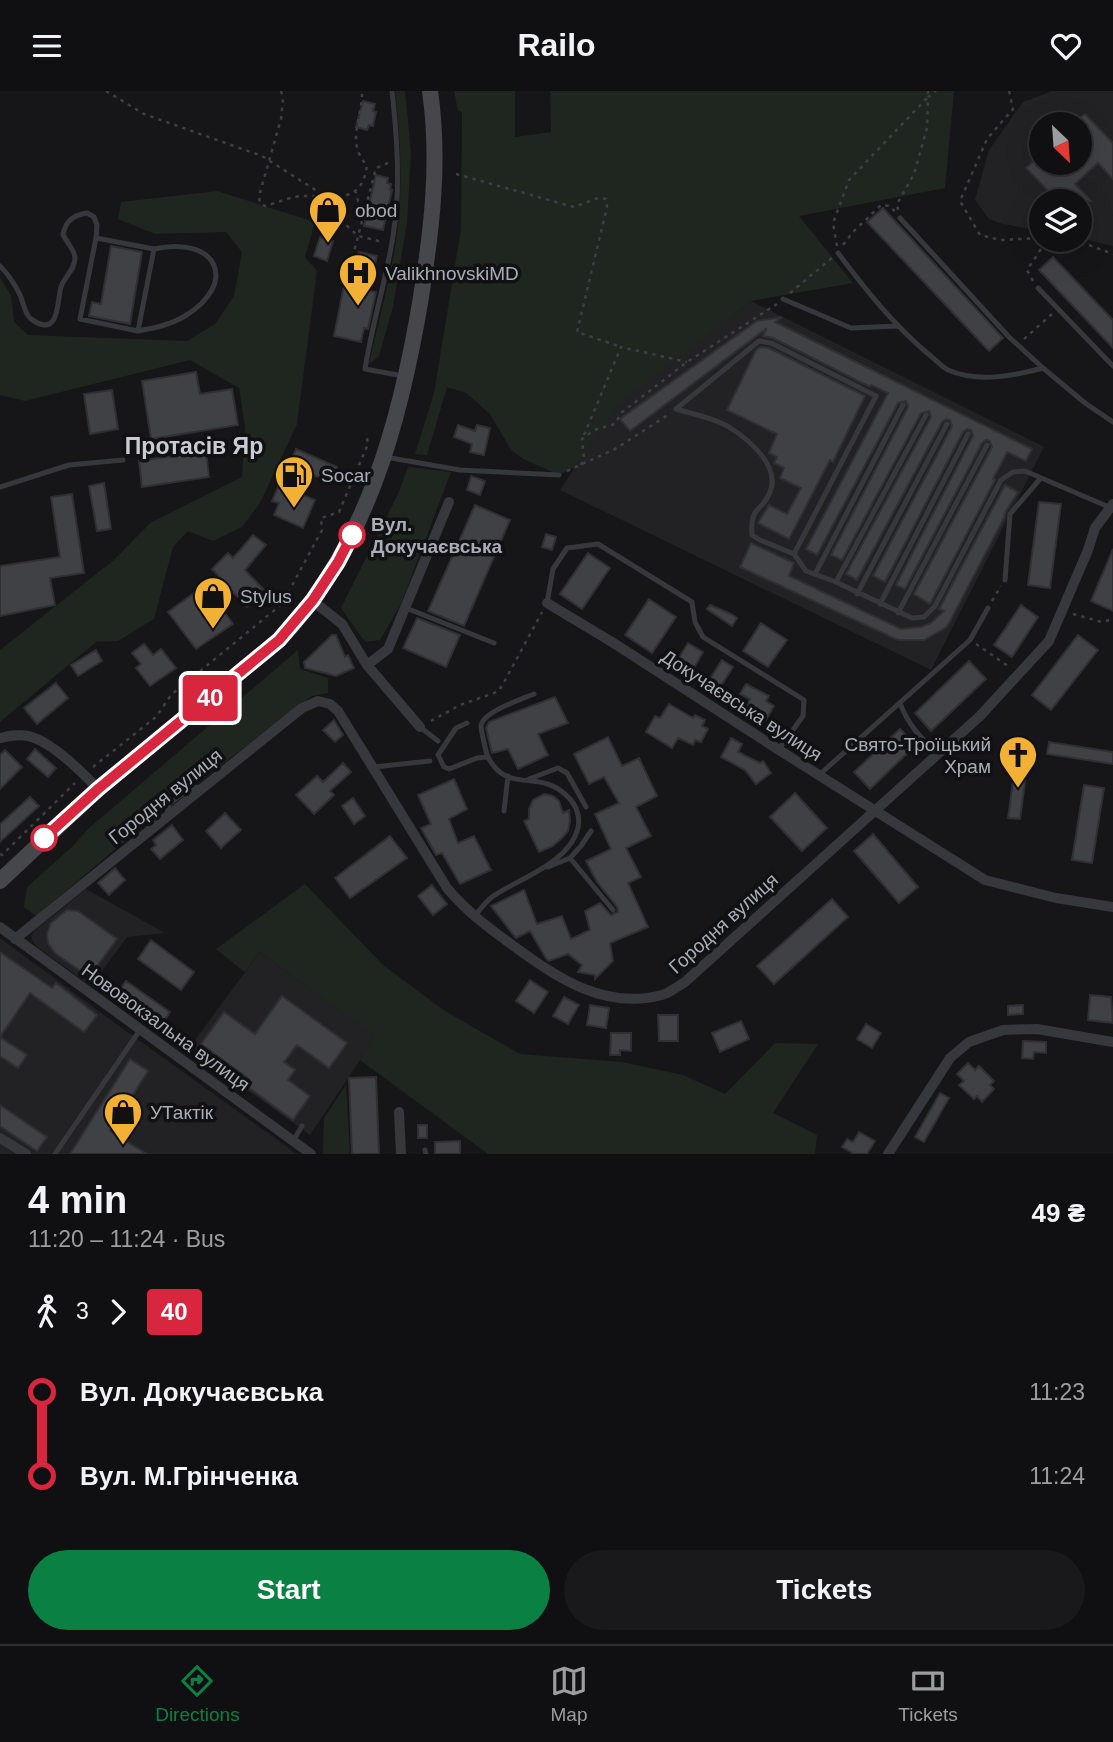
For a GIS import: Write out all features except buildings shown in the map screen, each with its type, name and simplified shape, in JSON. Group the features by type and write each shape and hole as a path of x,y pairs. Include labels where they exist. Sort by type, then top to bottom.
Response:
{"main road":[{"path":"2,874 98,789 279,640 313,600 338,562 352,535 383,457 407,377 432,228 435,174 434,115 430,91"}],"street":[{"path":"367,665 388,649 449,502"},
{"name":"Городня вулиця","path":"15,939 302,708 318,701 330,704 338,711 447,888 474,917 552,975 592,993 631,999 663,995 685,982 980,716 1049,641 1095,528 1111,506"},
{"path":"313,600 342,624 367,665 420,727"},
{"name":"Докучаєвська вулиця","path":"547,603 985,880 1056,898 1113,907"},
{"path":"0,738 29,736 42,742 84,774 98,789"},
{"name":"Нововокзальна вулиця","path":"0,927 311,1154"},
{"path":"887,1154 950,1058 969,1042 1003,1030 1037,1029 1113,1042"},
{"path":"399,1112 401,1154"},
{"path":"0,1137 26,1154"}],"lane":[{"path":"392,91 397,200 392,244 365,369 407,377"},
{"path":"0,266 20,295 29,317 44,324 52,321 57,314 60,288 75,256 63,234 65,226 70,219 87,213 94,216 97,225 80,319 138,331 176,321 201,304 214,283 214,263 207,254 185,247 154,249 96,238"},
{"path":"900,218 1018,345 1085,403 1113,422"},
{"path":"138,331 154,249"},
{"path":"838,253 871,298 915,343 947,369 974,377 1011,377 1043,368"},
{"path":"1038,288 1113,366"},
{"path":"783,299 851,328 898,326"},
{"path":"677,409 759,341 771,343 876,396 794,554"},
{"path":"815,574 903,405"},
{"path":"677,409 727,426 756,448 768,466 773,481 770,494 751,519 752,535 794,554 806,571 836,582 912,618 924,617 935,606 1001,480 1013,473 1025,471 1111,506"},
{"path":"836,582 926,415"},
{"path":"857,593 947,424"},
{"path":"880,604 968,434"},
{"path":"898,613 987,445"},
{"path":"383,457 460,470 559,475"},
{"path":"0,487 69,465 122,460"},
{"path":"1005,580 1010,514 1041,479"},
{"path":"547,603 553,569 566,548 598,544 692,602 695,622 703,637 804,700 803,716 779,750"},
{"path":"406,608 494,643"},
{"path":"819,775 970,639 988,608"},
{"path":"534,694 491,712 483,719 481,726 487,757 501,773 545,782 562,790 579,816 575,835 544,869"},
{"path":"900,703 906,719 916,733 938,754"},
{"path":"467,723 456,728 438,755 439,761 449,769 487,757"},
{"path":"420,727 438,741"},
{"path":"372,767 430,761"},
{"path":"529,779 558,768 567,773 586,807"},
{"path":"504,811 509,776"},
{"path":"474,917 490,898 570,858 591,831"},
{"path":"570,858 613,910"},
{"path":"55,1154 140,1030"},
{"path":"293,1141 302,1126"}],"path":[{"path":"106,91 145,114 268,160 317,191 327,208 358,236 392,244"},
{"path":"281,91 281,119 259,196 260,203 265,206 303,196 345,197 355,190 366,172 366,165 358,152 355,129 362,91"},
{"path":"897,204 914,174 927,128 928,91"},
{"path":"838,253 833,223 849,180 936,91"},
{"path":"1009,91 1013,109 987,139 960,201 981,235 999,240 1029,239"},
{"path":"346,282 376,168 397,159"},
{"path":"456,174 574,207 598,198 606,199 607,207 577,332 621,347 687,362"},
{"path":"355,190 358,201 365,207"},
{"path":"582,439 594,430 615,424 621,413 687,362 783,299 838,253 853,232 881,205 890,206 900,218"},
{"path":"1092,246 1113,254"},
{"path":"1038,288 1027,270 1039,252"},
{"path":"1018,345 1058,309"},
{"path":"581,465 584,459 582,439 621,347"},
{"path":"559,475 615,449 677,409"},
{"path":"0,854 2,855 84,774 156,717 170,695 282,604 322,530 321,518 339,513 368,444 366,433"},
{"path":"988,608 1005,580"},
{"path":"420,727 460,705 496,692 502,686 547,603"},
{"path":"1073,614 1102,622 1113,619"},
{"path":"970,639 1001,661"}],"shaded area":[{"path":"395,91 405,91 411,153 407,223 393,307 379,356 369,364 399,220 401,185"},
{"path":"454,91 515,91 515,137 551,132 550,91 954,91 945,188 799,216 853,283 751,301 620,403 574,468 559,475 525,460 511,450 490,414 466,393 447,387 427,455 415,454 434,393 461,229 462,112 458,111"},
{"path":"1053,91 1113,91 1113,246 1092,241 1092,189 1029,189 1029,229 989,219 975,200 989,150 1023,102"},
{"path":"217,191 315,222 305,257 317,271 297,424 260,503 242,527 213,541 188,531 173,547 154,619 118,641 96,642 0,722 0,650 114,560 150,523 242,477 245,427 239,388 190,360 25,401 0,395 0,277 11,295 14,322 28,335 187,341 215,324 234,296 242,252 226,232 155,234 118,219 121,202"},
{"path":"751,301 1044,447 931,670 560,490 617,403"},
{"path":"408,467 451,472 401,604 380,640 365,642 341,608 398,494"},
{"path":"298,650 300,669 328,678 328,693 312,696 203,779 189,780 164,799 163,809 36,916 24,907 27,887 89,828"},
{"path":"305,884 383,965 445,1011 520,1054 622,1062 683,1075 725,1094 775,1043 818,1044 773,1113 817,1135 815,1154 488,1154 360,1060 375,1036 260,952 245,972 216,949"},
{"path":"86,889 165,933 127,937 91,986 36,946 31,938 34,931"},
{"path":"0,938 111,1020 297,1154 0,1154"},
{"path":"260,952 376,1036 310,1135 189,1048"},
{"path":"346,1085 350,1154 323,1154 324,1118"}],"bus line":[{"name":"40","path":"44,838 98,789 279,640 313,600 352,535"}],"place":[{"name":"obod","path":"328,244"},
{"name":"ValikhnovskiMD","path":"358,307"},
{"name":"Socar","path":"294,509"},
{"name":"Вул. Докучаєвська","path":"352,535"},
{"name":"Stylus","path":"213,630"},
{"name":"Свято-Троїцький Храм","path":"1018,789"},
{"name":"УТактік","path":"123,1146"}],"district":[{"name":"Протасів Яр","path":"194,446"}]}
